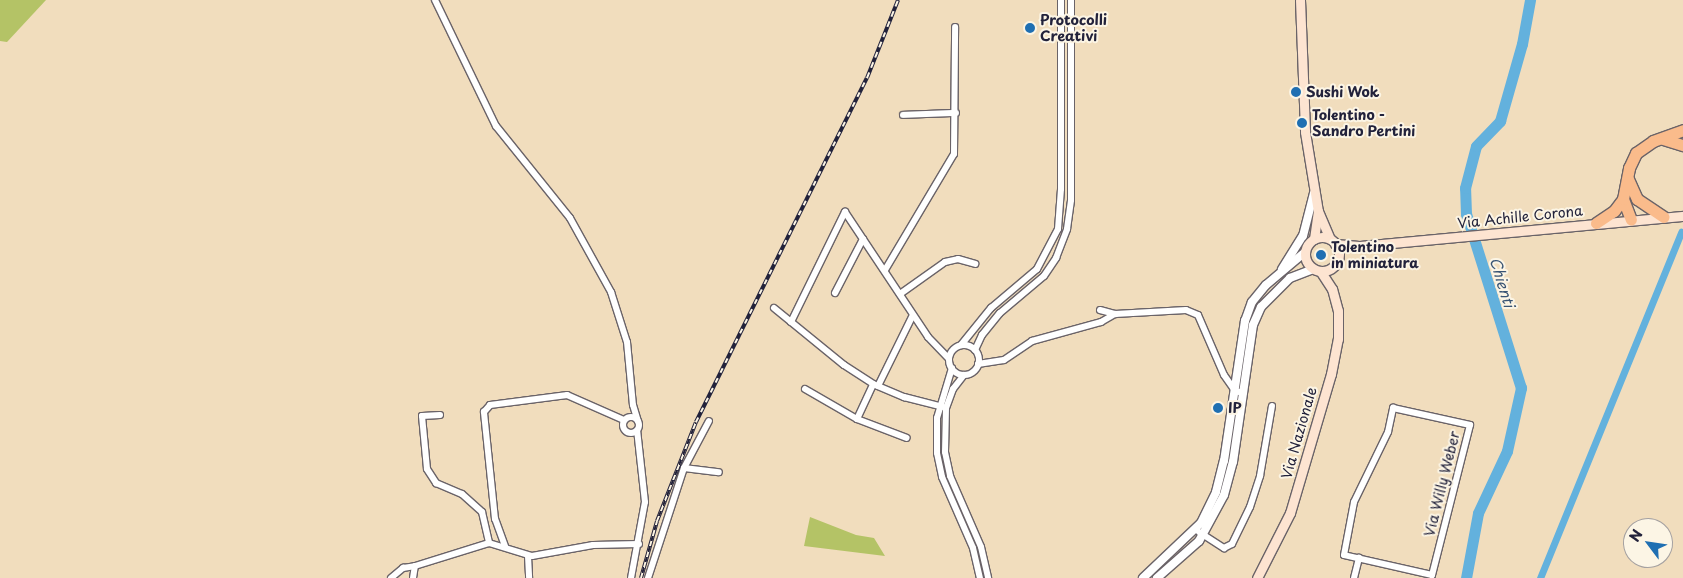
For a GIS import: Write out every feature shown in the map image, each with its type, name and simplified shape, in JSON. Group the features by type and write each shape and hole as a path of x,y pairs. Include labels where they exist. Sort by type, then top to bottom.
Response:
{"highway":[{"path":"1596,223 1614,211 1623,199 1636,153 1643,146 1683,130"},
{"path":"1661,139 1683,145"},
{"path":"1628,179 1637,198 1664,217"},
{"path":"1631,220 1637,198"},
{"path":"1623,199 1631,220"}],"main road":[{"path":"1300,0 1305,132 1318,211 1333,242 1338,258 1333,267 1317,270 1306,262 1304,253 1314,239 1318,211"},
{"name":"Via Achille Corona","path":"1333,242 1359,246 1683,216"},
{"path":"1314,239 1333,242"},
{"name":"Via Achille Corona","path":"1338,258 1359,246"},
{"name":"Via Nazionale","path":"1258,578 1290,514 1331,374 1339,324 1332,289 1333,267"},
{"name":"Via Nazionale","path":"1317,270 1332,289"}],"street":[{"path":"435,0 496,126 570,218 611,294 627,342 633,405 638,421 637,446 645,502 639,544 631,578"},
{"path":"949,360 991,308 1037,269 1058,229 1061,189 1061,0"},
{"path":"988,578 981,547 950,476 944,452 942,407 956,384 964,375 973,372 978,364 976,351 982,335 1000,313 1044,276 1056,258 1066,234 1071,200 1072,0"},
{"path":"885,270 954,154 956,114 955,27"},
{"path":"903,115 956,114"},
{"path":"1274,280 1303,236 1314,191"},
{"path":"791,322 846,212 928,337 940,346 952,368 942,407 936,446 942,477 973,548 980,578"},
{"path":"836,293 863,238"},
{"path":"1143,578 1196,530 1216,492 1235,392 1245,321 1252,302 1304,253"},
{"path":"900,294 945,262 958,260 975,264"},
{"path":"1157,578 1203,535 1224,495 1233,462 1251,350 1253,325 1261,306 1290,278 1317,270"},
{"path":"774,308 844,365 876,385 942,407"},
{"path":"1100,310 1114,314 1192,311 1206,328 1214,356 1235,392"},
{"path":"978,364 992,360 1004,360 1032,341 1101,322 1114,314"},
{"path":"857,418 914,316"},
{"path":"940,346 959,346 976,351 992,360"},
{"path":"1241,349 1251,350"},
{"path":"952,368 964,375"},
{"path":"805,389 857,418 907,438"},
{"path":"1235,392 1244,393"},
{"path":"505,546 495,519 484,412 490,405 567,395 584,400 600,412 638,421"},
{"path":"633,405 625,419 623,428 629,433 637,446"},
{"path":"1196,530 1228,548 1241,529 1260,476 1272,406"},
{"name":"Via Willy Weber","path":"1393,408 1470,425 1432,576 1359,558 1344,556 1354,502 1388,432 1393,408"},
{"path":"440,415 422,416 425,460 430,476 436,483 462,494 482,512 495,519"},
{"path":"648,578 684,468 709,421"},
{"path":"629,433 637,430"},
{"path":"684,468 719,472"},
{"path":"482,512 489,543"},
{"path":"485,522 491,523 495,519"},
{"path":"391,578 403,568 489,543 505,546 528,556 593,545 639,544"},
{"path":"528,556 529,578"},
{"path":"1354,578 1359,558"},
{"path":"413,578 415,566"}],"green space":[{"path":"0,0 46,0 7,42 0,41"},
{"path":"810,517 856,535 874,538 885,556 804,546"}],"waterway":[{"name":"Chienti","path":"1466,578 1478,513 1507,451 1521,388 1466,214 1465,188 1476,146 1500,121 1522,44 1530,0"},
{"path":"1540,578 1681,232"}],"railway":[{"path":"641,578 657,521 696,422 867,78 898,0"}],"place":[{"name":"Protocolli Creativi","path":"1030,28"},
{"name":"Sushi Wok","path":"1296,92"},
{"name":"Tolentino - Sandro Pertini","path":"1302,123"},
{"name":"Tolentino in miniatura","path":"1321,255"},
{"name":"IP","path":"1218,408"}]}
